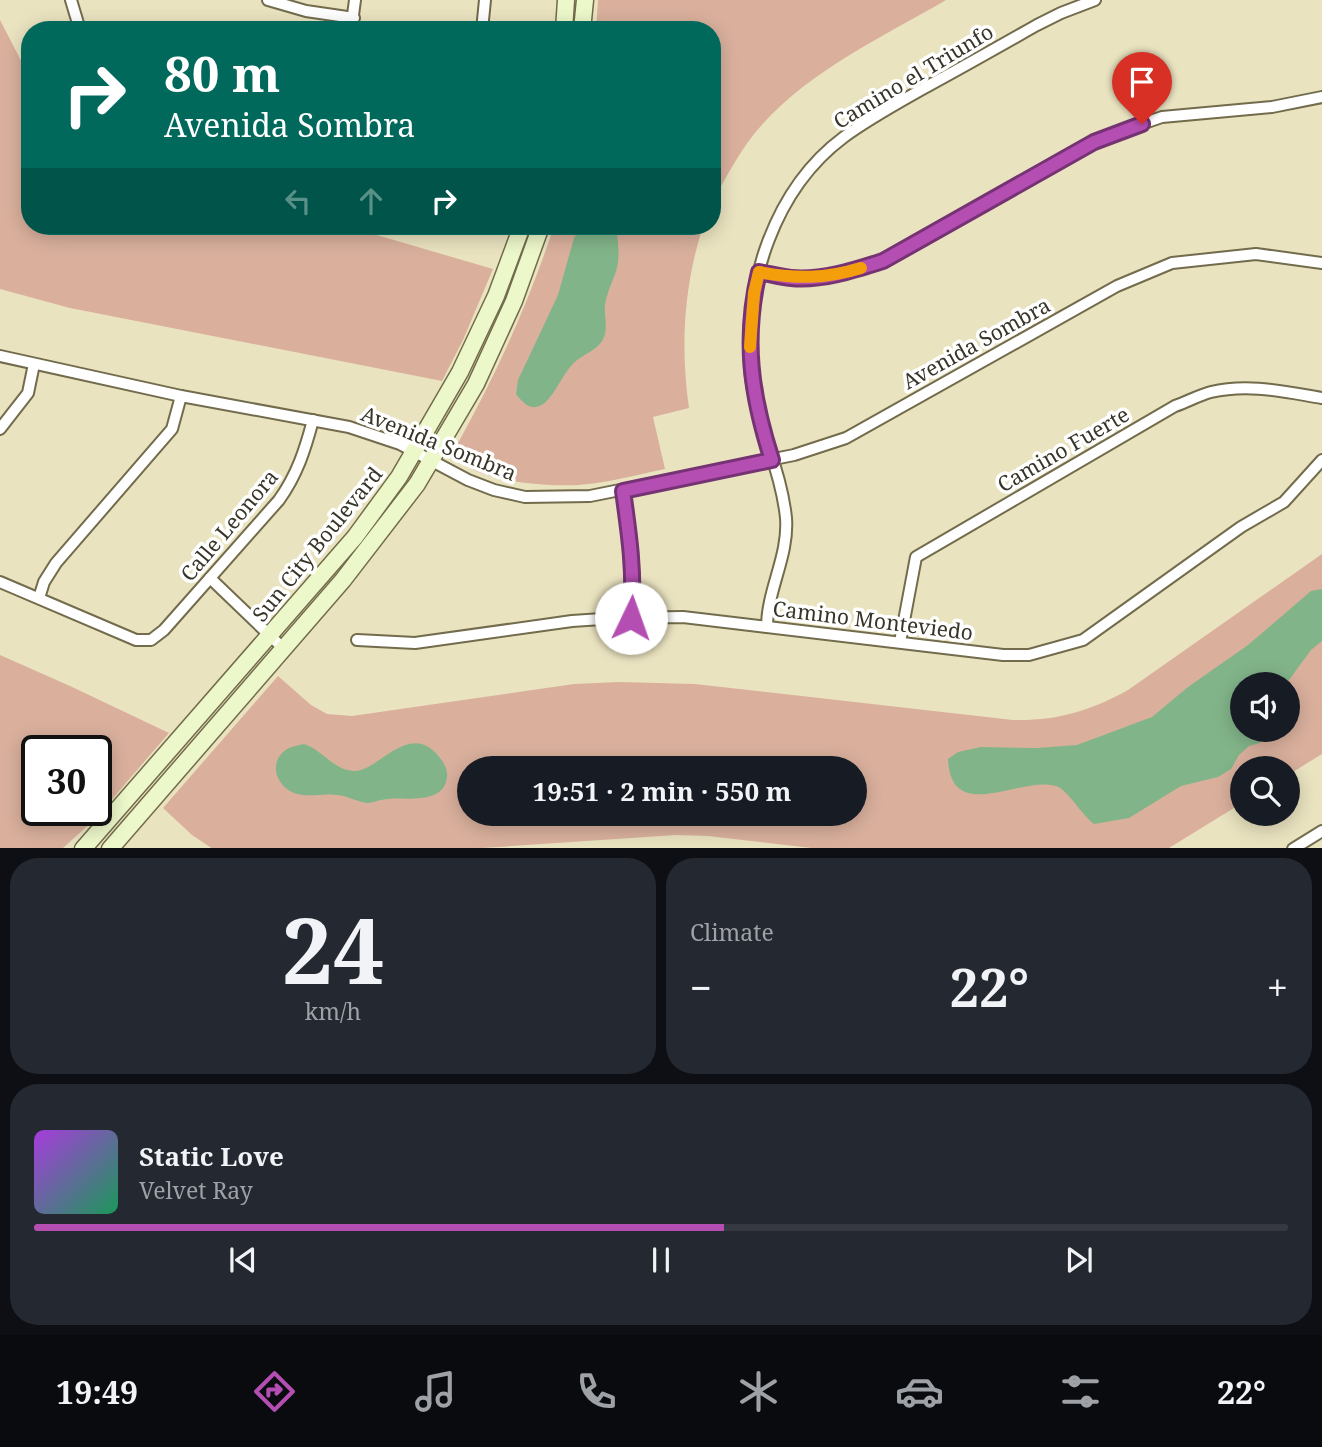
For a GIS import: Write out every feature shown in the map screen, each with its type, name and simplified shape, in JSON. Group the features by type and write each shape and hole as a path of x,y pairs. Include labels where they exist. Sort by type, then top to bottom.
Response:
{"street":[{"path":"71,0 77,21"},
{"path":"268,0 306,11 354,18"},
{"path":"353,21 355,0"},
{"path":"483,21 485,0"},
{"path":"565,21 566,0"},
{"path":"583,21 585,0"},
{"name":"Camino el Triunfo","path":"767,627 767,612 781,565 786,534 783,499 759,421 750,367 751,327 759,272 774,228 791,195 813,166 842,138 875,116 1061,13 1095,0"},
{"path":"759,272 794,278 816,277 851,271 883,261 1094,142 1162,117 1272,107 1322,97"},
{"name":"Sun City Boulevard","path":"84,848 355,537 399,477 472,347 496,296 519,235"},
{"name":"Sun City Boulevard","path":"112,848 344,580 432,460 476,384 514,301 538,235"},
{"name":"Avenida Sombra","path":"0,356 181,396 349,427 414,450 468,480 494,490 525,497 590,496 772,460 846,438 1117,286 1172,263 1256,254 1322,263"},
{"path":"0,429 28,393 34,364"},
{"name":"Camino Fuerte","path":"900,642 916,558 1175,407 1209,393 1235,388 1258,387 1322,398"},
{"path":"0,582 39,598 44,582 56,563 172,429 181,396"},
{"name":"Calle Leonora","path":"39,598 136,640 151,640 164,630 291,484 304,455 313,421"},
{"name":"Camino Monteviedo","path":"357,640 415,643 572,621 683,617 1029,655 1083,640 1241,527 1284,502 1322,460"},
{"path":"623,491 631,541 631,618"},
{"path":"210,578 284,649"},
{"path":"1295,848 1322,831"},
{"path":"97,833 112,848"}],"shaded area":[{"path":"598,0 946,0 869,43 796,93 754,134 721,187 721,21 597,21"},
{"path":"0,20 21,61 21,235 377,235 493,269 463,340 442,381 70,308 0,289"},
{"path":"551,235 701,235 688,293 684,339 689,408 653,417 665,469 589,484 547,485 484,474 468,466 459,456 458,443 486,390 534,282"},
{"path":"576,235 617,235 618,262 605,305 605,333 598,346 572,365 548,399 542,405 534,407 526,404 516,394 518,380 558,295"},
{"path":"1322,554 1322,754 1300,768 1300,756 1230,756 1230,810 1169,848 811,848 676,835 483,848 212,848 192,835 163,808 278,676 311,705 327,714 352,716 574,684 620,682 695,684 1013,720 1044,719 1100,704 1128,690"},
{"path":"1322,589 1322,641 1311,650 1295,672 1230,672 1230,742 1261,742 1249,746 1238,756 1230,756 1230,770 1218,777 1181,786 1129,818 1094,824 1061,788 1056,786 1041,784 974,794 961,790 952,779 948,759 958,752 981,747 1037,748 1077,745 1152,717 1188,687 1248,645 1311,591"},
{"path":"0,655 169,733 112,799 112,735 21,735 21,826 87,826 63,848 0,848"},
{"path":"418,743 429,747 440,758 447,777 439,792 423,798 385,799 367,803 340,795 294,793 278,778 276,765 282,753 291,747 304,744 341,768 355,771 365,769 407,745"}],"slow traffic":[{"path":"750,347 754,293 759,272 794,278 816,277 861,268"}],"route":[{"path":"631,618 631,541 623,491 772,460 759,421 750,367 754,293 759,272 794,278 816,277 851,271 883,261 1094,142 1142,124"}]}
